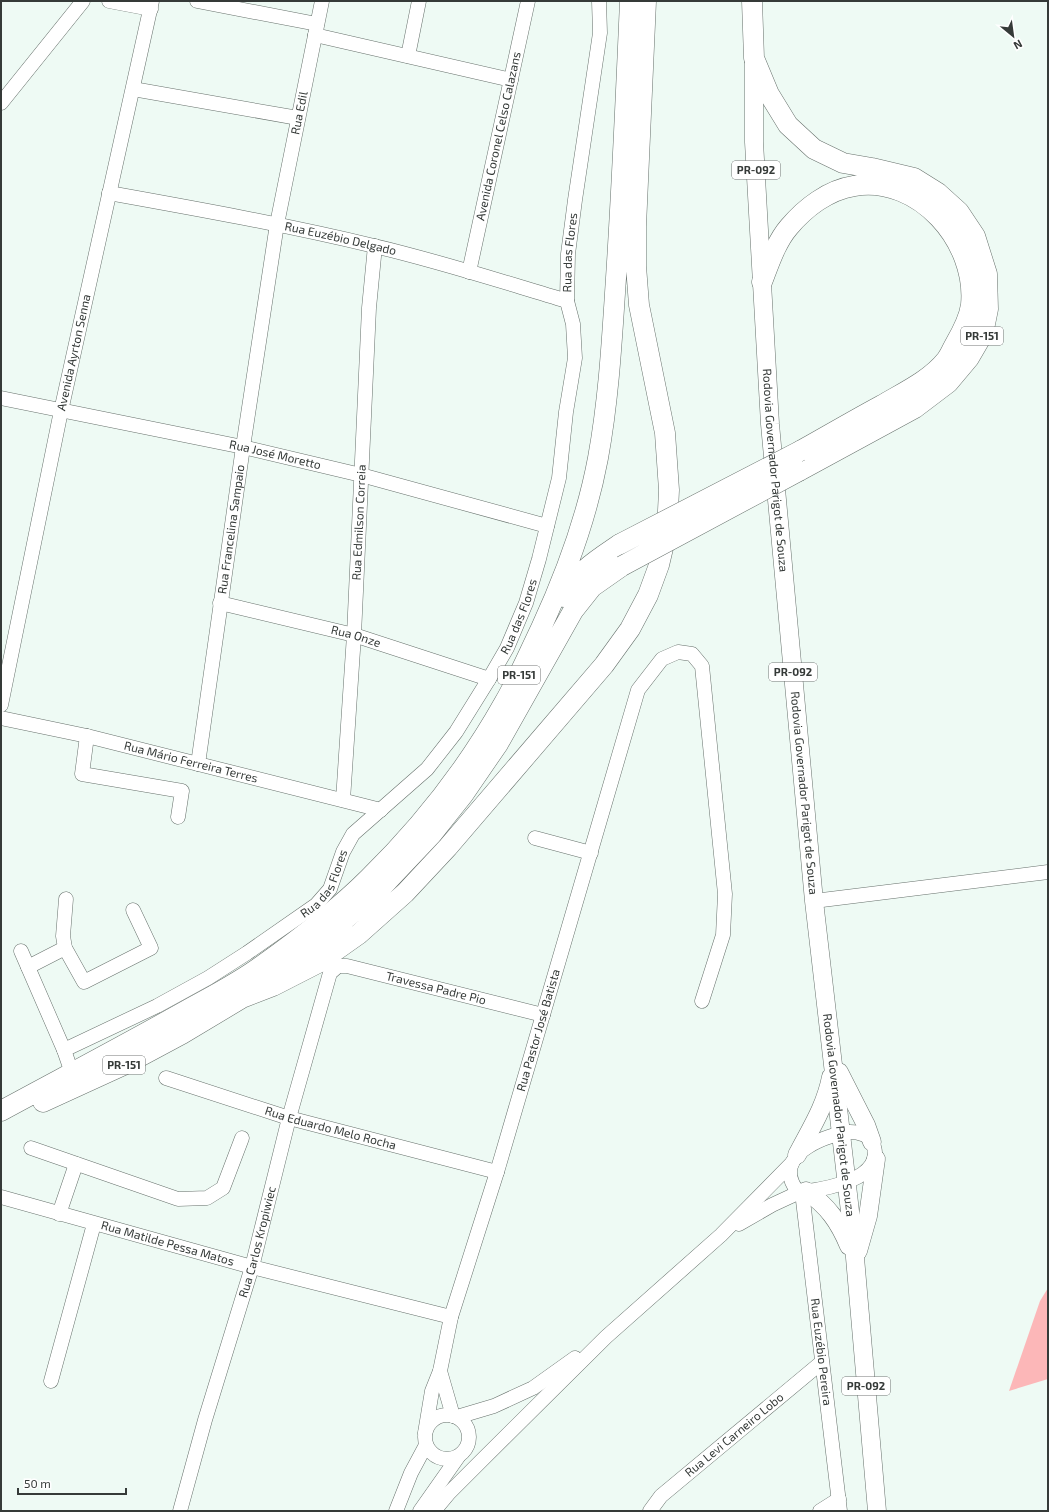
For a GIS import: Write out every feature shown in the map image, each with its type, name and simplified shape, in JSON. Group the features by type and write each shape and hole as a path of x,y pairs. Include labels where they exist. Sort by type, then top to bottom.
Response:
{"highway":[{"name":"PR-151","path":"505,703 552,604 570,558 586,510 598,458 609,381 624,153 630,1"},
{"name":"PR-151","path":"242,998 273,986 318,962 359,934 405,893 448,847 604,665 630,629 648,595 659,565 667,531 670,490 665,433 639,305 636,266 636,226 646,1"},
{"name":"Rodovia Governador Parigot de Souza","path":"752,1 754,51"},
{"name":"PR-151","path":"1,1121 126,1064 182,1034 242,998 327,935 378,892 432,834 463,795 498,744 573,611 592,587 622,566 915,408 948,383 969,358 983,334 988,309 987,274 975,236 959,212 938,193 914,178 843,163 814,149 788,125 769,94 754,51"},
{"name":"PR-151","path":"1,1112 227,988 258,969 340,905 368,879 401,844 444,794 477,747 530,664 566,593 576,577 591,563 620,544 800,451 924,380 946,360 964,330 971,306 971,280 966,260 958,242 948,227 935,213 906,194 873,185 854,186 834,192 809,206 788,228 774,254 762,282"}],"main road":[{"name":"Rodovia Governador Parigot de Souza","path":"754,51 754,142 770,424 814,901 834,1062 856,1262 877,1511"},
{"path":"834,1062 866,1125 874,1150 868,1216 856,1262"},
{"path":"794,1159 819,1114 827,1094 834,1062"},
{"path":"803,1192 822,1203 836,1220 856,1262"}],"street":[{"path":"1,103 83,1"},
{"path":"108,1 152,5"},
{"path":"197,1 316,29 408,56 511,80"},
{"name":"Rua Edil","path":"277,224 322,1"},
{"path":"408,56 419,1"},
{"name":"Avenida Coronel Celso Calazans","path":"469,272 528,1"},
{"name":"Rua das Flores","path":"64,1050 157,1006 208,978 316,905 330,889 342,852 353,834 427,768 456,732 507,648 526,603 559,478 566,412 575,358 573,324 567,301 568,254 600,33 599,1"},
{"name":"Avenida Ayrton Senna","path":"1,705 61,411 152,5"},
{"path":"133,89 298,118"},
{"name":"Rua Euzébio Delgado","path":"109,193 277,224 375,246 567,301"},
{"name":"Rua Francelina Sampaio","path":"198,764 220,603 277,224"},
{"name":"Rua Edmilson Correia","path":"343,800 354,635 369,308 375,246"},
{"name":"Rua José Moretto","path":"1,398 243,447 361,475 547,526"},
{"name":"Rua Onze","path":"220,603 354,635 489,679"},
{"name":"Rua Pastor José Batista","path":"425,1439 432,1391 440,1372 451,1317 497,1172 638,690 662,659 678,652 692,654 702,666 725,894 723,935 702,1001"},
{"name":"Rua Mário Ferreira Terres","path":"1,718 86,736 381,810"},
{"path":"86,736 82,774 182,791 178,817"},
{"path":"535,838 590,853"},
{"path":"814,901 1048,872"},
{"path":"66,899 63,936 65,948 84,982 151,948 133,910"},
{"path":"28,967 65,948"},
{"path":"21,951 64,1050 72,1073"},
{"name":"Travessa Padre Pio","path":"330,973 338,966 348,966 543,1015"},
{"name":"Rua Carlos Kropiwiec","path":"180,1511 205,1420 252,1268 289,1118 330,973"},
{"name":"Rua Eduardo Melo Rocha","path":"166,1078 289,1118 497,1172"},
{"path":"434,1511 449,1493 606,1337 721,1235 808,1146 841,1133 858,1132 865,1135 874,1150 871,1166 861,1176 847,1183 803,1192 772,1205 721,1235"},
{"path":"30,1148 178,1199 207,1198 223,1188 242,1138"},
{"path":"794,1159 790,1171 791,1180 795,1188 803,1192"},
{"path":"60,1214 76,1164"},
{"name":"Rua Euzébio Pereira","path":"803,1192 839,1505"},
{"name":"Rua Matilde Pessa Matos","path":"1,1197 252,1268 451,1317"},
{"path":"51,1381 94,1224"},
{"path":"455,1417 494,1406 533,1388 606,1337"},
{"name":"Rua Levi Carneiro Lobo","path":"650,1511 661,1496 822,1362"},
{"name":"Rua Pastor José Batista","path":"440,1372 455,1417"},
{"path":"396,1511 425,1439 429,1425 435,1418 444,1415 455,1417 464,1423 468,1430 469,1439 462,1452 420,1511"},
{"path":"425,1439 434,1456 446,1460 462,1452"},
{"path":"462,1452 481,1461"},
{"path":"820,1511 839,1505"}],"shaded area":[{"path":"1048,1288 1048,1379 1009,1391 1040,1301"}]}
